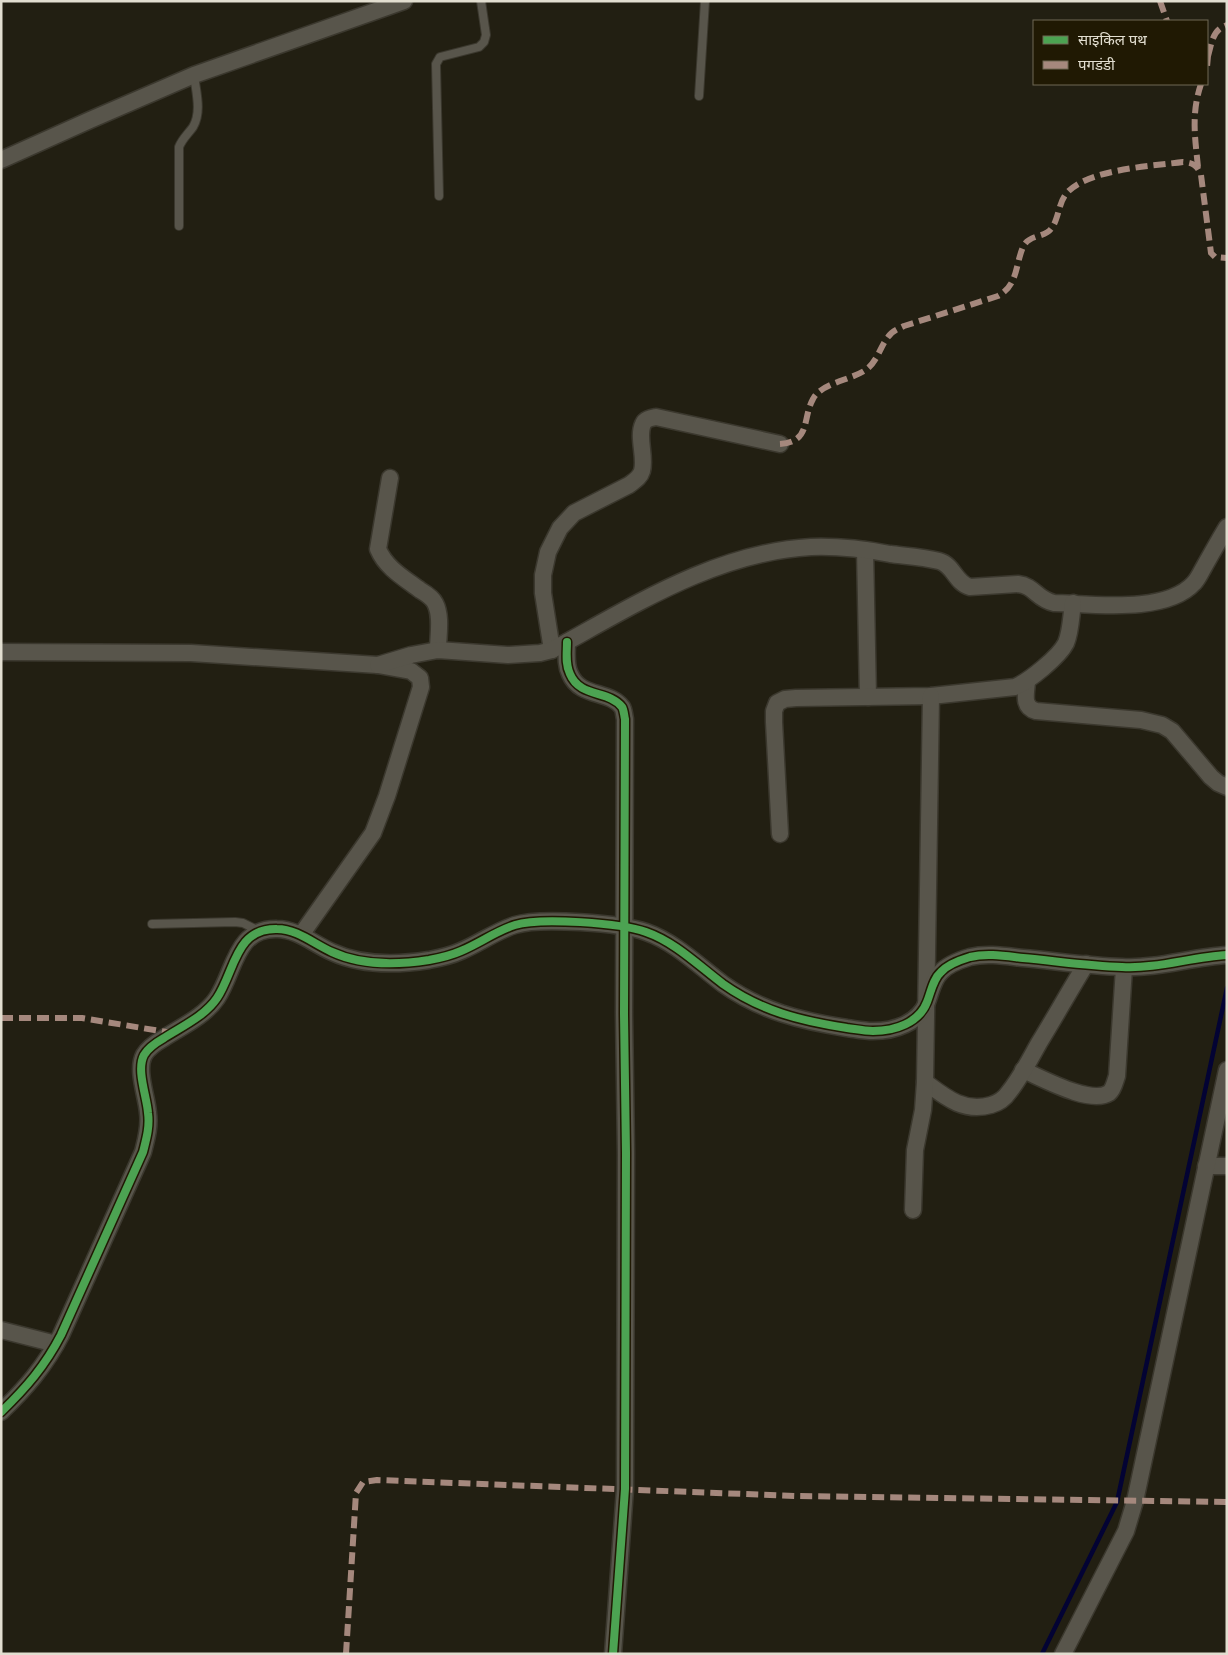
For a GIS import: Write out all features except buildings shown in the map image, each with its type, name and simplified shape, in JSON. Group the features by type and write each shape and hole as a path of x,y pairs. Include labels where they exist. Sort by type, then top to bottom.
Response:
{"street":[{"path":"1,160 72,127 194,75 404,1"},
{"path":"613,1654 624,1489 626,1163 624,1014 625,719 623,708 616,702 586,691 576,684 570,675 544,593 543,574 548,552 560,528 574,513 638,479 642,472 642,424 647,419 656,417 780,444"},
{"path":"390,478 378,549 390,567 427,594 434,602 438,612 438,650"},
{"path":"378,665 411,655 438,650 508,655 540,653 560,646 675,584 727,564 784,550 811,547 838,547 938,561 945,564 963,585 970,587 1026,585 1045,601 1143,604 1166,600 1182,593 1195,583 1227,527"},
{"path":"865,550 868,697"},
{"path":"780,834 774,722 774,712 777,703 786,699 796,698 931,696 1004,690 1015,687 1027,682 1061,651 1069,632 1073,603"},
{"path":"1,652 191,653 378,665 411,671 420,678 421,687 385,802 373,833 301,935"},
{"path":"1027,682 1026,705 1036,711 1141,720 1162,725 1172,731 1211,777 1227,787"},
{"path":"913,1210 915,1150 923,1110 925,1082 931,696"},
{"path":"1,1412 24,1390 38,1373 56,1344 143,1152 149,1114 141,1066 145,1054 155,1044 203,1013 216,1000 246,940 259,931 276,928 290,930 351,959 372,963 398,963 431,960 460,952 516,924 532,921 625,927 648,932 669,943 727,987 773,1011 805,1021 873,1031 899,1028 915,1019 926,1007 933,986 941,971 955,962 974,956 996,955 1124,968 1156,966 1224,955"},
{"path":"925,1082 953,1102 966,1107 977,1108 1002,1100 1023,1070 1086,964"},
{"path":"1023,1070 1088,1096 1100,1096 1110,1092 1117,1076 1124,968"},
{"path":"1063,1654 1126,1531 1135,1502 1227,1070"},
{"path":"1206,1166 1227,1166"},
{"path":"1,1330 56,1344"}],"lane":[{"path":"439,196 436,64 440,57 479,47 484,42 486,35 481,1"},
{"path":"699,96 705,1"},
{"path":"178,226 179,147 181,140 192,128 198,111 194,75"},
{"path":"152,924 243,922 259,931"}],"waterway":[{"path":"1042,1654 1117,1502 1227,988"}],"marked path":[{"path":"1160,1 1167,20"},
{"path":"1208,56 1215,34 1227,25"},
{"path":"1198,167 1195,116 1201,85"},
{"path":"780,444 797,439 801,434 813,399 817,394 830,385 867,369 874,362 885,341 893,332 904,326 998,296 1004,292 1013,281 1023,247 1029,240 1045,234 1051,229 1066,194 1088,179 1138,167 1183,162 1195,165 1201,175 1211,253 1215,257 1227,258"},
{"path":"1,1018 82,1018 172,1033"},
{"path":"346,1654 356,1493 363,1482 377,1480 796,1496 1227,1502"}],"cycle path":[{"path":"567,642 567,666 575,682 587,691 610,698 616,702 623,708 625,719 625,1489 613,1654"},
{"path":"1,1412 34,1376 61,1335 143,1152 148,1123 141,1076 144,1055 156,1043 192,1021 212,1004 223,987 244,943 252,936 263,931 277,929 292,931 332,952 355,960 405,963 450,955 515,925 542,921 561,921 618,926 657,936 686,955 723,984 767,1008 814,1022 873,1031 898,1027 912,1020 923,1009 938,975 958,961 970,957 996,955 1097,966 1135,967 1227,955"}]}
